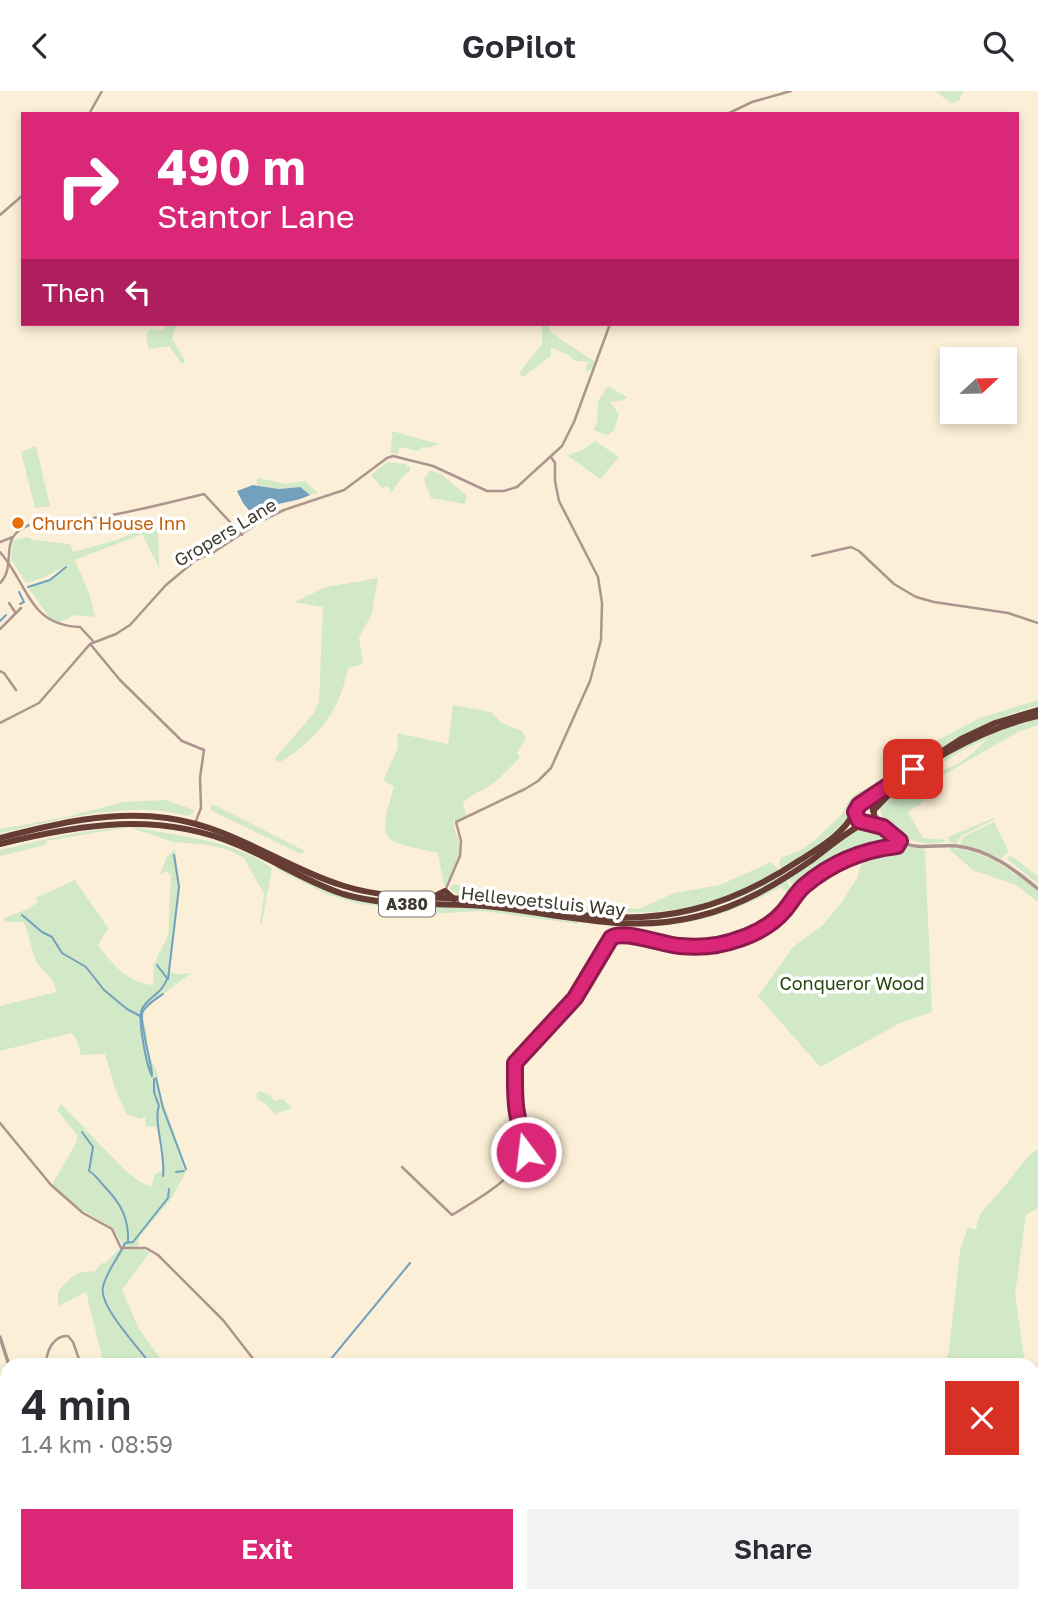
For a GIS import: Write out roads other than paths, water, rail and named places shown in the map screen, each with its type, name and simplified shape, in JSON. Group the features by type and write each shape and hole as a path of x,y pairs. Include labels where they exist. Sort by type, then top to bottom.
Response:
{"highway":[{"path":"1038,709 995,723 961,739 861,804 855,812 857,820 864,823 871,820 888,795 956,748 992,730 1038,716"},
{"path":"861,804 869,805 874,812"},
{"name":"Hellevoetsluis Way","path":"0,838 86,819 155,816 195,823 244,840 333,883 376,894 425,899 497,901 613,918 653,917 690,911 733,898 771,879 844,828 855,812"},
{"name":"Hellevoetsluis Way","path":"0,844 98,824 161,824 194,829 223,839 316,884 367,900 402,904 481,906 603,923 648,924 698,917 751,897 784,879 864,823"},
{"path":"425,899 440,896 445,891 454,899"}],"street":[{"path":"90,112 102,91"},
{"path":"731,112 752,102 791,91"},
{"path":"0,215 21,197"},
{"name":"Gropers Lane","path":"0,723 39,703 92,643 116,634 130,625 180,572 196,560 242,535 261,521 344,490 387,458 393,456 433,466 487,491 504,491 517,487 562,446 574,422 609,326"},
{"path":"445,891 460,856 461,841 456,822 525,789 551,768 590,681 601,641 603,603 598,577 559,501 555,463 551,457"},
{"path":"0,542 13,537 35,522 94,517 204,494 242,535"},
{"path":"0,583 7,573 9,548 13,537"},
{"path":"812,556 851,547 859,551 894,584 916,597 1008,613 1038,623"},
{"path":"0,552 19,576 30,600 47,619 80,627 120,680 182,741 204,750 200,778 201,808 195,823"},
{"path":"9,603 16,613"},
{"path":"0,629 21,608"},
{"path":"0,671 15,688 20,684"},
{"path":"874,812 883,827 900,841 915,846 958,846 986,854 1038,888"},
{"path":"864,823 883,827"},
{"path":"402,1167 452,1215 482,1198 508,1178 529,1147 521,1132 514,1106 515,1063 575,998 606,945 616,935 694,947 741,938 778,917 803,887 831,866 862,853 897,846 900,841"},
{"path":"0,1123 45,1179 76,1208 112,1229 121,1248 146,1248 158,1255 223,1320 253,1358"},
{"path":"47,1358 48,1350 62,1335 68,1336 73,1342 79,1358"},
{"path":"0,1337 7,1358"}],"water":[{"path":"253,485 279,489 300,487 310,495 252,514 237,491"}],"waterway":[{"path":"28,587 50,580 66,567"},
{"path":"19,592 24,602 20,604"},
{"path":"0,621 6,615"},
{"path":"168,979 179,887 174,855"},
{"path":"22,915 52,937 62,953 86,967 104,990 140,1016"},
{"path":"157,965 167,978"},
{"path":"152,1076 143,1042 141,1014 142,1009 167,979"},
{"path":"152,1074 142,1013 163,994"},
{"path":"156,1078 163,1108 186,1169"},
{"path":"154,1079 154,1092 159,1106 163,1176"},
{"path":"82,1132 93,1147 89,1171 120,1206 127,1226 128,1242"},
{"path":"176,1172 184,1171"},
{"path":"145,1358 113,1316 103,1295 103,1287 125,1243 133,1242 168,1198 169,1189"},
{"path":"332,1358 410,1263"}],"place":[{"name":"Church House Inn","path":"18,523"}],"park label":[{"name":"Conqueror Wood","path":"852,983"}]}
